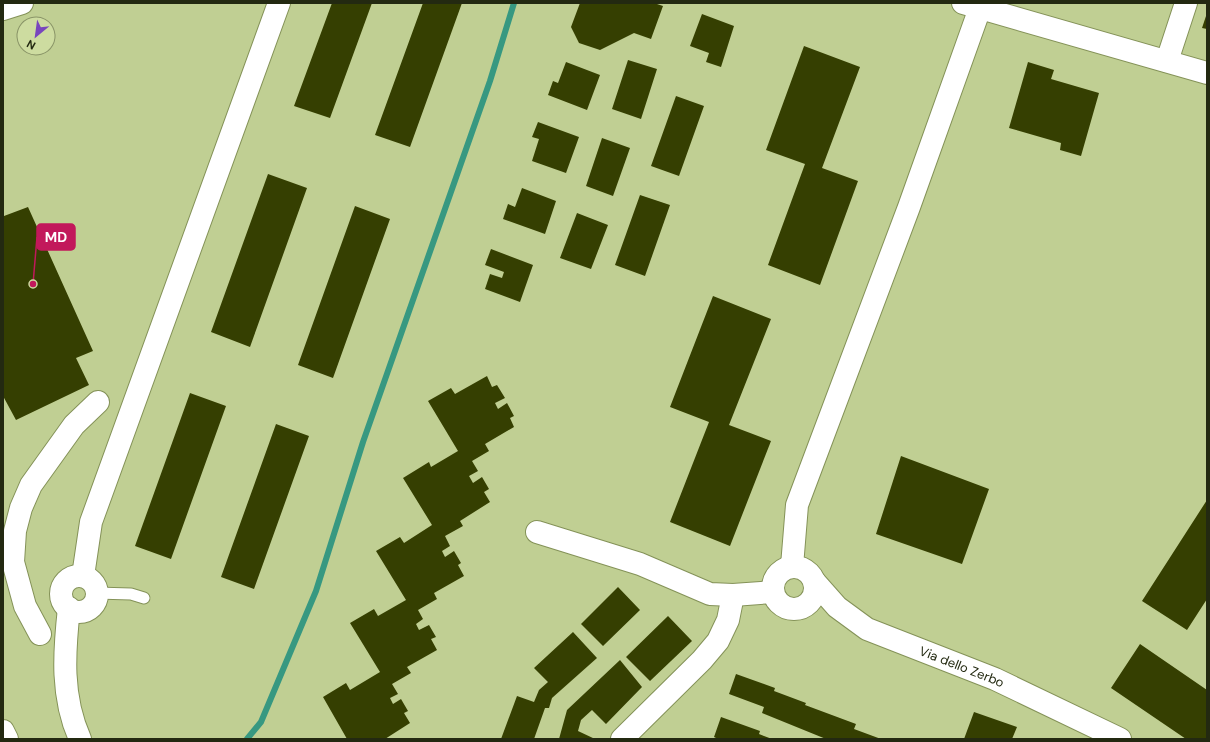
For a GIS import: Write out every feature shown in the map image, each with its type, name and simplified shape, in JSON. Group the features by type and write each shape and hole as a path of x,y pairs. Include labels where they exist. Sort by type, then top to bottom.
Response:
{"main road":[{"path":"3,10 22,3"},
{"path":"90,584 72,577 64,584 61,595 65,605 74,611 85,610 94,603 90,584 91,522 278,3"},
{"path":"1168,61 1186,3"},
{"path":"792,566 796,505 903,221 970,5 1207,72"},
{"path":"40,634 25,606 13,562 15,531 21,508 31,485 74,425 98,402"},
{"path":"537,532 640,564 710,594 733,595 773,592"},
{"path":"792,566 805,570 814,581 814,595 810,601 799,608 792,609 780,604 773,592 772,585 779,572 792,566"},
{"name":"Via dello Zerbo","path":"814,581 837,607 867,629 995,679 1120,739"},
{"path":"622,739 702,660 718,641 728,620 733,595"},
{"path":"69,608 64,667 66,690 80,739"},
{"path":"3,731 8,739"}],"lane":[{"path":"90,584 144,598"}],"building":[{"path":"332,3 372,3 330,118 294,106"},
{"path":"423,3 462,3 410,147 375,135"},
{"path":"580,3 654,3 663,6 651,39 634,33 600,50 579,43 571,27"},
{"path":"1207,13 1207,29 1202,28"},
{"path":"702,14 734,26 721,67 706,62 709,53 690,46"},
{"path":"804,46 860,67 822,168 858,181 820,285 768,265 805,164 766,150"},
{"path":"628,60 657,69 641,119 612,109"},
{"path":"566,62 600,75 587,110 548,95 553,81 558,83"},
{"path":"1028,62 1054,70 1051,79 1099,93 1081,156 1060,150 1061,143 1009,128"},
{"path":"676,96 704,106 679,176 651,166"},
{"path":"538,122 579,137 566,173 532,161 539,139 532,137"},
{"path":"602,138 630,148 613,196 586,186"},
{"path":"268,174 307,188 250,347 211,332"},
{"path":"522,188 556,201 545,234 503,219 508,204 515,207"},
{"path":"640,195 670,205 645,276 615,265"},
{"path":"355,206 390,219 333,378 298,365"},
{"path":"28,207 93,351 76,358 89,385 16,420 3,396 3,213 4,216"},
{"path":"577,213 608,225 591,269 560,258"},
{"path":"491,249 533,265 520,302 485,289 490,274 502,278 504,272 485,265"},
{"path":"713,296 771,319 729,425 771,441 730,546 670,522 709,422 670,407"},
{"path":"487,376 492,387 497,385 505,398 495,403 498,409 507,403 514,416 510,418 514,427 485,444 489,451 472,461 478,471 469,476 473,483 482,477 489,489 484,492 490,502 460,521 463,526 445,536 450,546 442,551 445,557 454,551 461,563 458,565 464,576 434,593 437,599 418,610 423,619 416,624 419,630 429,625 436,637 431,639 437,650 407,667 411,673 392,684 398,694 390,698 393,704 401,699 408,711 404,713 410,723 385,739 347,739 323,697 346,683 350,690 380,672 350,623 374,609 378,616 406,600 376,551 400,537 404,543 432,525 403,478 429,462 431,467 458,451 428,401 451,388 455,394"},
{"path":"190,393 226,406 171,559 135,546"},
{"path":"276,424 309,436 254,589 221,577"},
{"path":"901,456 989,489 962,564 876,534"},
{"path":"1207,500 1207,599 1187,630 1142,601"},
{"path":"618,587 640,610 603,646 581,624"},
{"path":"668,616 692,641 650,681 626,657"},
{"path":"573,632 597,658 552,698 549,708 545,708 534,739 501,739 517,696 534,702 539,690 548,682 534,668"},
{"path":"1140,644 1207,690 1207,739 1186,739 1111,688"},
{"path":"620,660 642,687 606,724 592,710 581,720 578,731 595,739 559,739 567,710"},
{"path":"736,674 775,688 774,691 806,703 805,705 856,724 854,729 881,739 826,739 762,713 764,707 729,694"},
{"path":"974,712 1017,727 1012,739 964,739"},
{"path":"721,717 760,731 759,734 772,739 718,739 714,737"}],"waterway":[{"path":"247,739 261,722 316,591 363,442 490,81 514,3"}],"place":[{"name":"MD","path":"33,284"}]}
